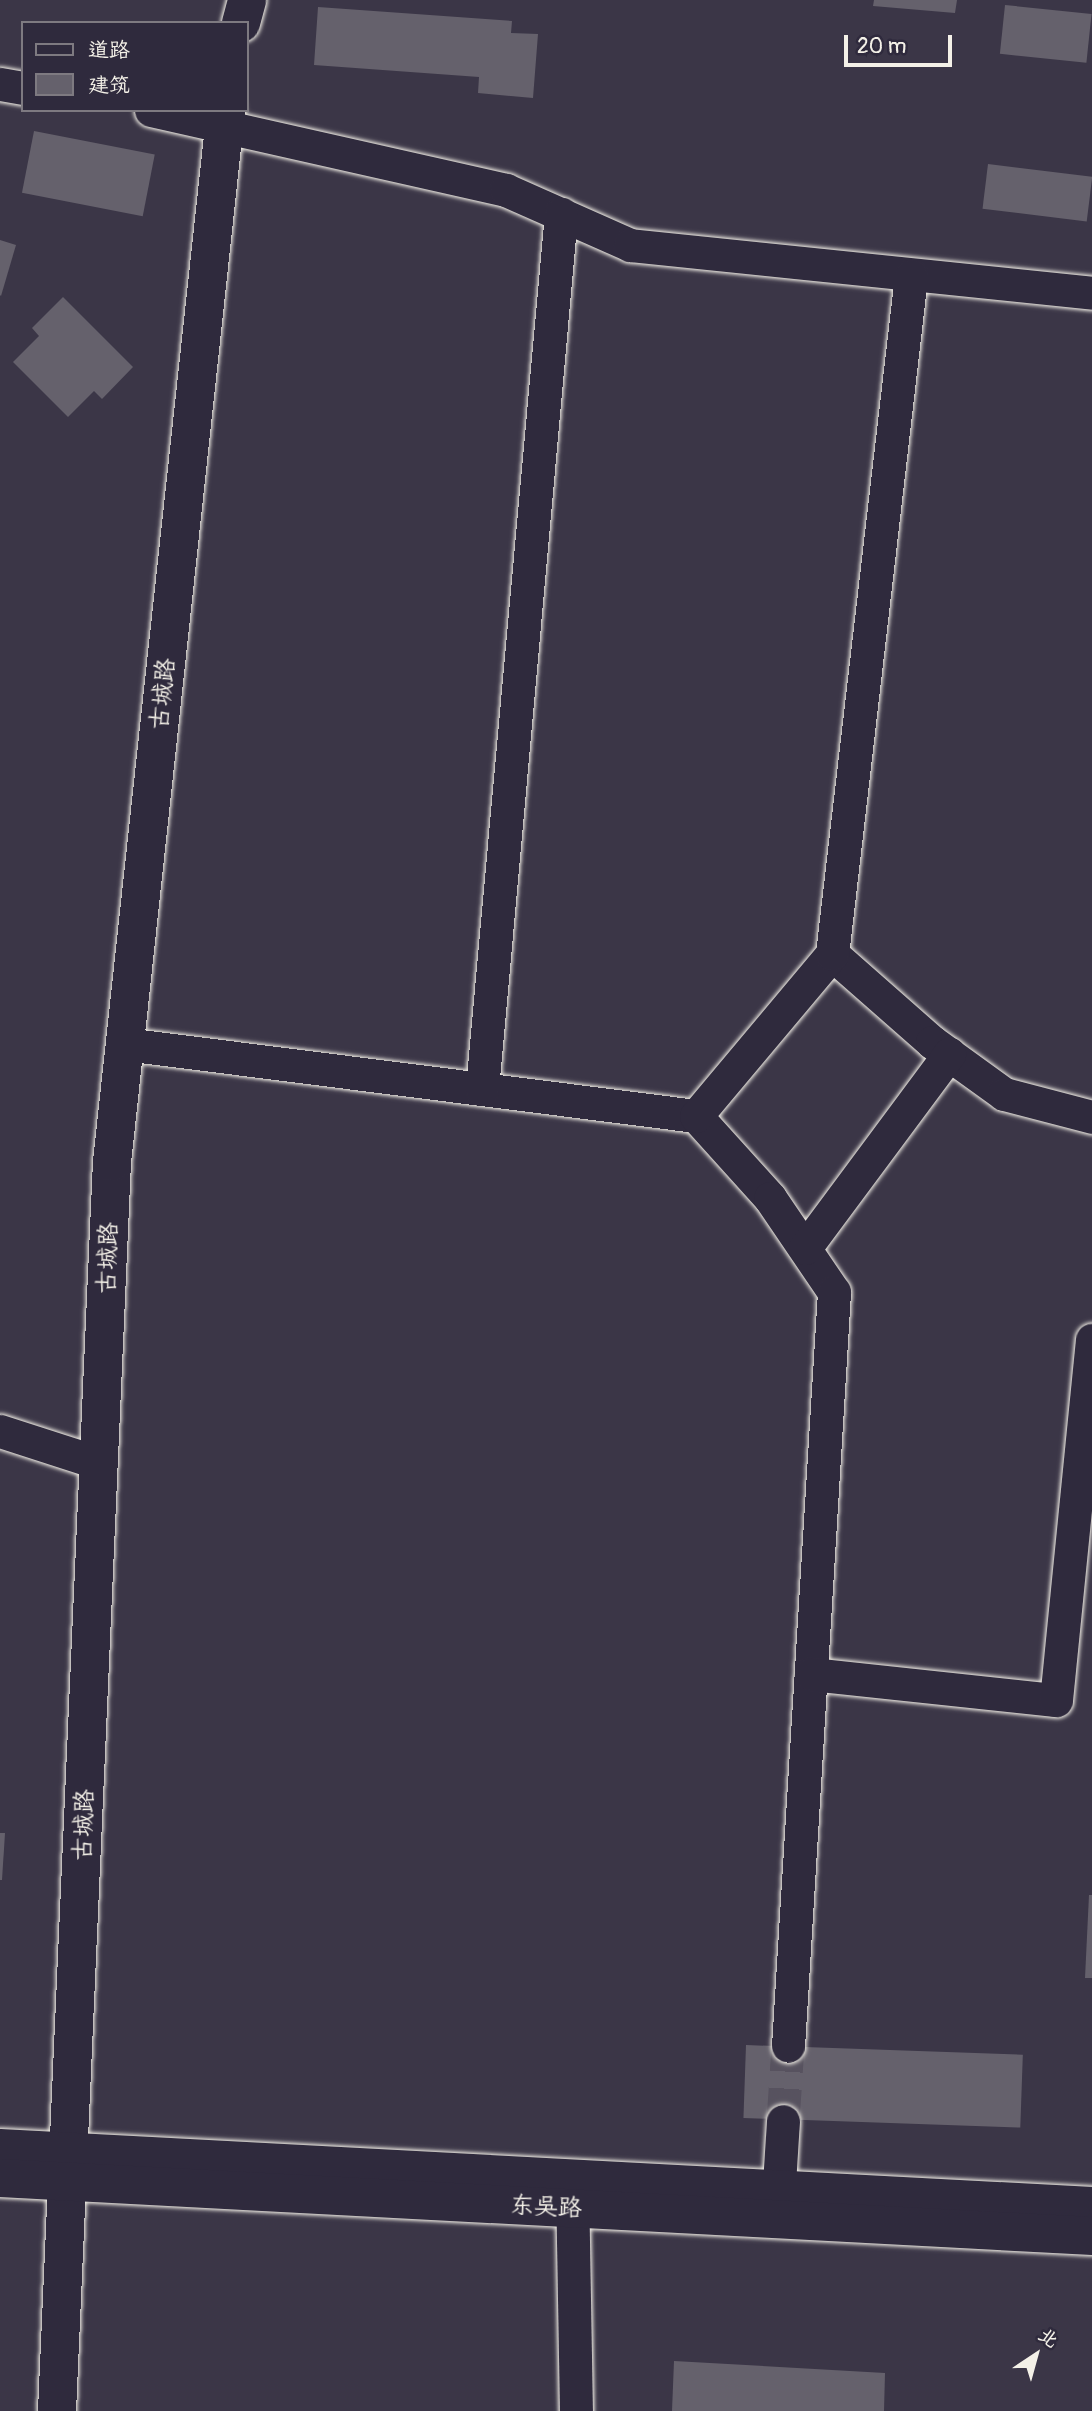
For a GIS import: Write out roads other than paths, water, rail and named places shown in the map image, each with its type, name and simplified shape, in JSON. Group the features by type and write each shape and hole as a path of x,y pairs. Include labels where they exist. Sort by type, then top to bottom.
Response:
{"street":[{"path":"242,21 247,0"},
{"path":"0,84 21,88"},
{"path":"176,112 225,116 506,190 630,245 1092,293"},
{"name":"古城路","path":"57,2411 112,1162 225,116"},
{"path":"482,1089 561,214"},
{"path":"696,1116 832,954 911,276"},
{"path":"832,954 949,1054 1004,1094 1092,1117"},
{"path":"125,1044 696,1116 770,1198 805,1248 834,1292 788,2046"},
{"path":"805,1248 949,1054"},
{"path":"811,1674 1056,1700 1092,1340"},
{"path":"0,1431 99,1463"},
{"path":"778,2204 783,2120"},
{"name":"东吴路","path":"0,2148 69,2167"},
{"name":"东吴路","path":"0,2178 69,2167 778,2204 1092,2206"},
{"path":"573,2193 576,2411"},
{"name":"东吴路","path":"778,2204 1092,2236"}],"tunnel":[{"path":"783,2121 788,2046"}]}
